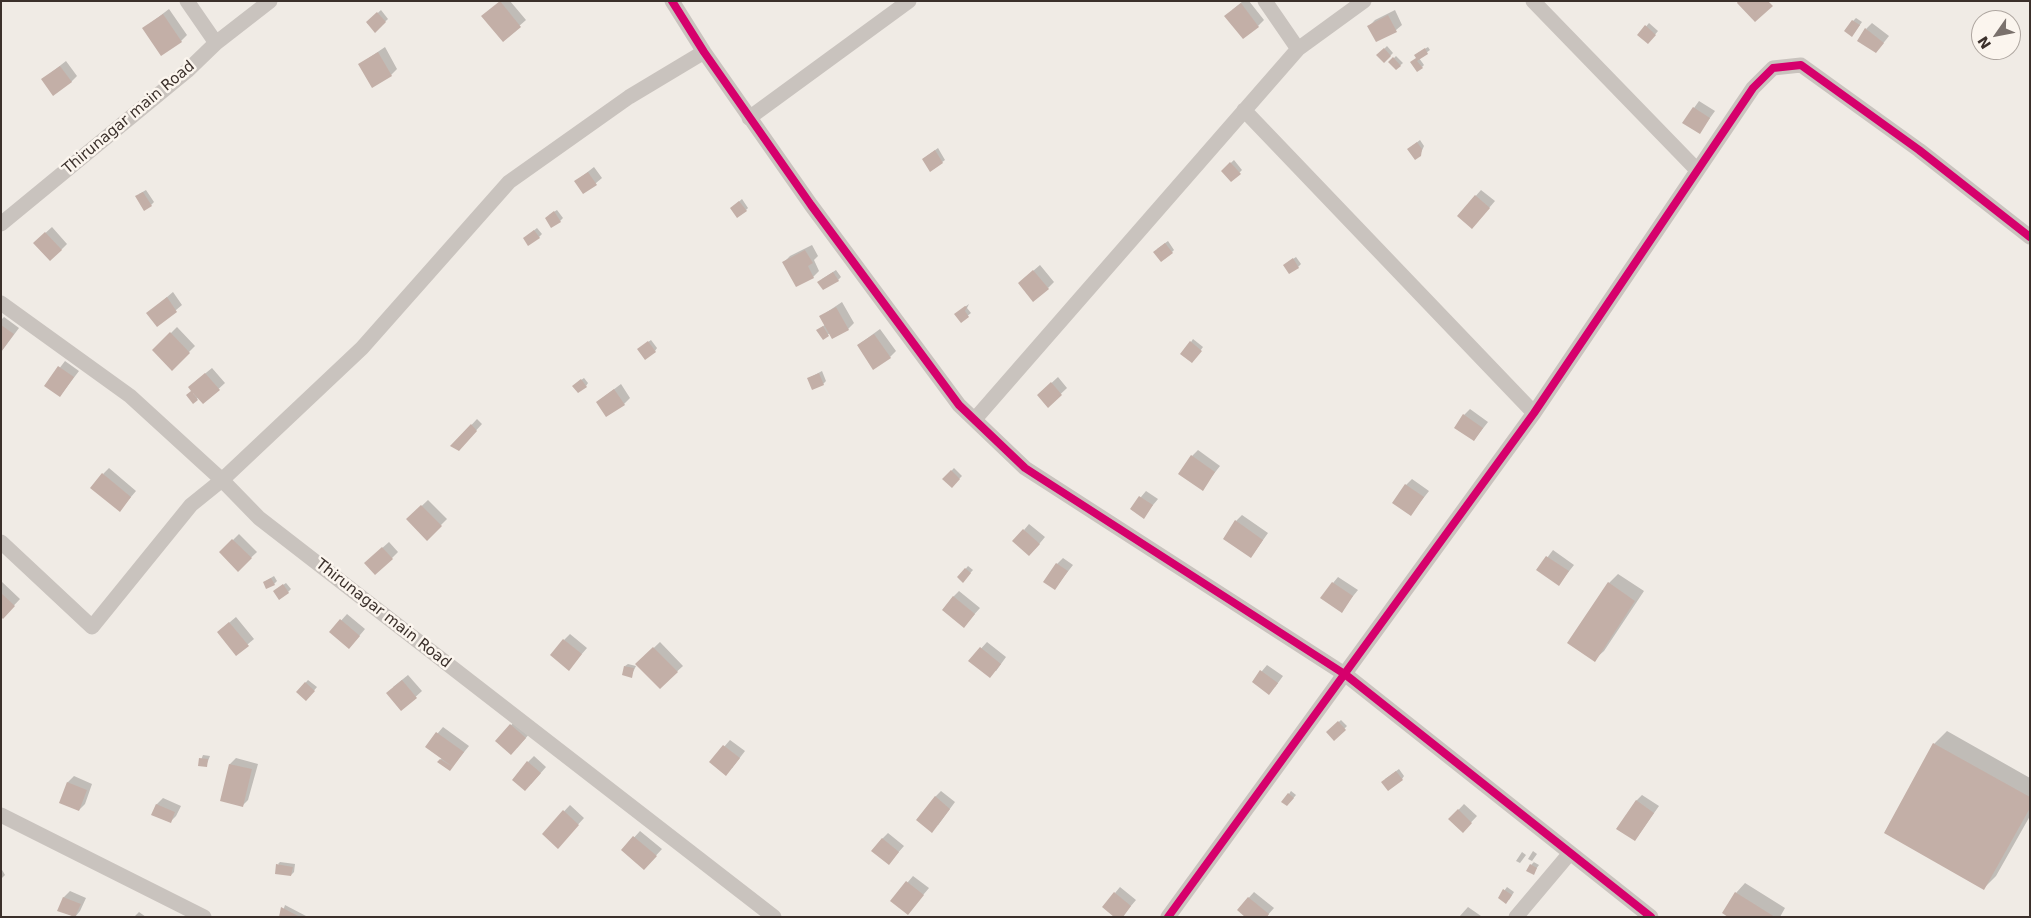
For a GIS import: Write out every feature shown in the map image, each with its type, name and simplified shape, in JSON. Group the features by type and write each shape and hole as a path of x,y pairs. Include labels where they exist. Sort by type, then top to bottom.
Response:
{"street":[{"path":"187,1 216,43"},
{"name":"Thirunagar main Road","path":"1,224 187,71 216,43 270,1"},
{"path":"672,1 749,118 953,397 1025,468 1346,674 1651,917"},
{"path":"749,118 909,1"},
{"path":"1265,1 1298,49"},
{"path":"975,419 1298,49 1364,1"},
{"path":"1533,1 1698,170"},
{"path":"1,542 92,627 191,504 222,480 362,348 508,182 629,97 704,52"},
{"path":"1168,917 1534,413 1753,88 1773,68 1801,65 1919,150 2030,237"},
{"path":"1244,110 1534,413"},
{"name":"Thirunagar main Road","path":"1,302 130,396 222,480 259,518 774,917"},
{"path":"1,815 204,917"},
{"path":"1516,917 1570,853"}],"building":[{"path":"500,1 521,27 503,42 481,16"},
{"path":"1738,1 1768,1 1773,6 1755,22 1737,3"},
{"path":"1241,3 1259,27 1243,39 1224,16"},
{"path":"377,12 386,22 375,33 366,22"},
{"path":"163,14 182,42 161,56 142,28"},
{"path":"1388,15 1397,32 1376,42 1367,26"},
{"path":"1852,20 1860,25 1852,37 1844,31"},
{"path":"1645,25 1656,35 1648,44 1637,35"},
{"path":"1865,28 1884,43 1876,53 1857,41"},
{"path":"1384,48 1391,56 1384,63 1376,55"},
{"path":"1425,48 1428,54 1417,61 1423,68 1417,72 1410,62 1416,58 1414,55"},
{"path":"378,52 392,76 372,88 358,64"},
{"path":"1393,57 1401,66 1396,70 1388,62"},
{"path":"60,66 72,82 53,96 41,79"},
{"path":"1693,107 1710,118 1700,134 1682,123"},
{"path":"1417,142 1422,149 1421,156 1415,160 1407,149"},
{"path":"935,150 943,163 930,172 922,159"},
{"path":"1230,162 1241,174 1231,182 1221,171"},
{"path":"588,172 597,185 583,194 574,181"},
{"path":"143,192 152,206 144,211 135,196"},
{"path":"1475,195 1490,208 1472,229 1457,216"},
{"path":"739,201 747,211 737,218 730,208"},
{"path":"554,211 561,222 551,228 545,218"},
{"path":"534,230 540,238 528,246 523,238"},
{"path":"45,232 62,250 50,261 33,243"},
{"path":"1165,243 1173,253 1161,262 1153,252"},
{"path":"805,250 813,263 808,266 814,278 796,287 782,262"},
{"path":"1293,258 1299,268 1289,274 1283,265"},
{"path":"1033,270 1049,289 1033,302 1018,283"},
{"path":"833,272 839,281 823,290 817,282"},
{"path":"167,297 177,312 157,327 146,313"},
{"path":"965,306 967,307 965,311 969,317 961,323 954,314"},
{"path":"836,307 849,330 832,339 819,316"},
{"path":"1,325 14,334 1,352"},
{"path":"823,326 829,336 823,340 816,330"},
{"path":"170,332 190,353 172,371 152,350"},
{"path":"874,334 891,358 873,370 857,345"},
{"path":"648,341 656,352 645,360 637,349"},
{"path":"1190,341 1202,351 1192,363 1180,354"},
{"path":"58,366 74,377 60,397 44,386"},
{"path":"205,373 220,390 203,404 193,393 198,400 193,404 186,395 191,391 188,387"},
{"path":"819,373 824,385 812,390 807,378"},
{"path":"581,379 587,387 578,393 572,386"},
{"path":"1051,382 1062,395 1048,408 1037,395"},
{"path":"614,389 625,405 606,417 596,402"},
{"path":"1463,414 1483,428 1474,441 1454,428"},
{"path":"471,424 477,431 459,451 450,446"},
{"path":"1191,455 1215,472 1203,491 1178,474"},
{"path":"951,470 960,479 952,488 942,479"},
{"path":"102,473 131,497 120,512 90,488"},
{"path":"1405,484 1424,497 1411,516 1392,503"},
{"path":"1139,496 1153,505 1144,519 1130,509"},
{"path":"421,505 442,526 427,541 406,519"},
{"path":"1235,520 1263,540 1251,558 1223,539"},
{"path":"1023,529 1040,544 1029,556 1012,541"},
{"path":"232,539 252,558 238,572 219,552"},
{"path":"382,547 393,559 375,575 364,563"},
{"path":"1546,556 1569,571 1559,586 1536,570"},
{"path":"1056,563 1068,571 1055,590 1043,582"},
{"path":"965,568 971,573 963,583 957,577"},
{"path":"271,578 275,585 266,589 263,582"},
{"path":"1332,582 1353,596 1342,613 1320,598"},
{"path":"1608,582 1635,601 1595,662 1567,643"},
{"path":"283,584 289,593 279,600 273,591"},
{"path":"1,593 15,606 3,619 1,617"},
{"path":"953,596 975,614 964,628 942,610"},
{"path":"340,619 360,636 349,649 329,632"},
{"path":"229,622 249,646 236,656 217,632"},
{"path":"563,639 582,654 569,671 550,655"},
{"path":"653,647 678,672 660,689 635,664"},
{"path":"980,647 1001,664 990,678 968,661"},
{"path":"624,666 634,668 632,678 622,675"},
{"path":"1260,670 1278,683 1269,695 1252,682"},
{"path":"402,680 417,698 401,711 386,693"},
{"path":"305,682 315,691 306,701 296,692"},
{"path":"1338,721 1346,730 1334,741 1326,732"},
{"path":"510,724 526,738 511,755 495,741"},
{"path":"436,732 464,752 453,767 425,747"},
{"path":"1933,743 2030,797 2030,808 1984,890 1884,833"},
{"path":"723,745 740,758 726,776 709,762"},
{"path":"199,758 208,759 207,767 198,766"},
{"path":"440,759 453,767 450,771 437,762"},
{"path":"527,761 541,773 525,791 512,780"},
{"path":"229,764 252,769 243,807 220,801"},
{"path":"1396,771 1403,780 1388,791 1381,782"},
{"path":"67,782 87,790 79,811 59,803"},
{"path":"1288,793 1294,798 1287,806 1281,802"},
{"path":"935,796 950,809 932,833 916,820"},
{"path":"1636,800 1654,813 1635,841 1616,829"},
{"path":"156,804 175,812 171,823 151,815"},
{"path":"1458,809 1472,823 1463,833 1448,819"},
{"path":"563,810 579,825 558,849 542,834"},
{"path":"633,836 657,856 644,870 621,850"},
{"path":"882,838 899,852 889,865 871,851"},
{"path":"276,864 293,867 291,876 275,874"},
{"path":"1530,864 1537,868 1534,875 1526,871"},
{"path":"906,881 924,895 908,915 890,901"},
{"path":"1503,889 1512,895 1506,904 1498,898"},
{"path":"1114,892 1131,906 1123,917 1114,917 1102,907"},
{"path":"1735,892 1775,917 1728,917 1722,913"},
{"path":"63,897 81,904 75,917 57,911"},
{"path":"1248,897 1269,914 1267,917 1245,917 1237,910"},
{"path":"281,907 300,917 279,917"}],"cycle path":[{"path":"672,1 704,52 811,205 959,405 1025,468 1346,675 1651,917"},
{"path":"1168,917 1534,413 1753,88 1773,68 1801,65 1919,150 2030,237"}]}
